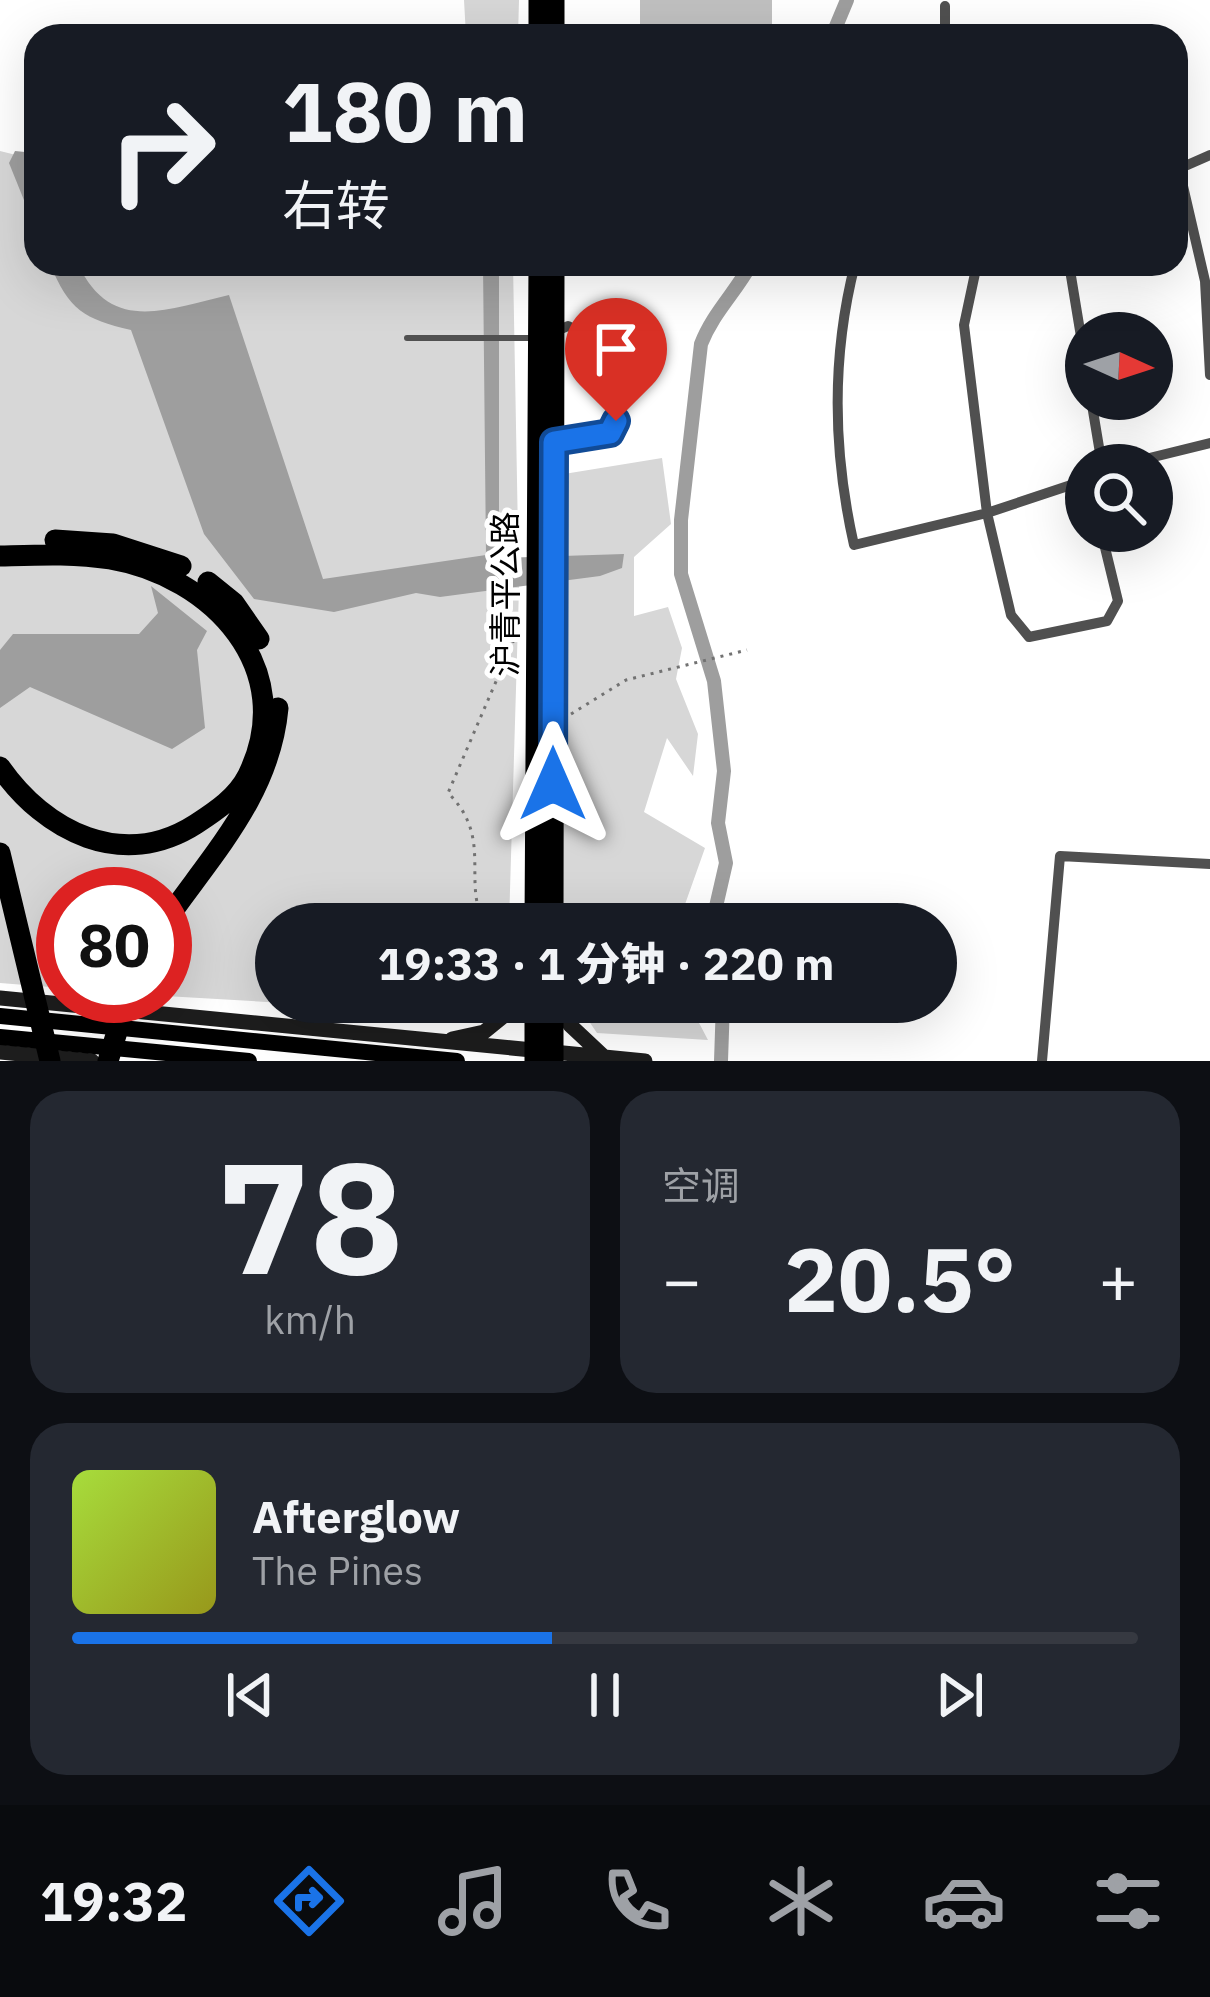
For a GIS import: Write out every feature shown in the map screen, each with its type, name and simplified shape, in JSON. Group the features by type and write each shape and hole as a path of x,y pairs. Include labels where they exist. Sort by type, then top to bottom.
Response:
{"highway":[{"name":"沪青平公路","path":"540,276 554,442 543,596 541,903"},
{"name":"沪青平公路","path":"546,547 546,334 553,276"},
{"path":"0,542 98,542 168,567 234,603 257,634 273,672 278,709 274,750 261,786 192,884"},
{"path":"0,556 82,556 168,567 222,612 244,641 260,676 260,746 246,779 223,807 175,838 148,845 90,841 39,812 0,767"},
{"name":"沪青平公路","path":"542,903 553,712 543,596"},
{"path":"0,853 50,1061"},
{"path":"108,1061 120,1023"},
{"path":"538,1023 544,1057"},
{"path":"544,1057 551,1023"}],"main road":[{"path":"0,998 544,1057 645,1061"},
{"path":"0,1016 457,1061"},
{"path":"404,1041 484,1032 495,1023"},
{"path":"571,1023 588,1046 628,1060"},
{"path":"0,1037 249,1061"},
{"path":"444,1045 510,1061"},
{"path":"0,1058 92,1061"},
{"path":"606,1061 628,1060"}],"street":[{"path":"945,6 945,24"},
{"path":"1188,210 1205,281 1210,375"},
{"path":"853,276 838,362 838,476 854,545 987,513 1065,487"},
{"path":"974,276 964,325 987,513 1011,615 1029,637 1108,621 1118,601 1106,552"},
{"path":"1071,276 1077,312"},
{"path":"546,334 571,326 581,332 588,350 612,370 617,389 614,430 554,442"},
{"path":"1173,452 1210,443"},
{"path":"1042,1061 1060,856 1210,864"}],"lane":[{"path":"406,338 546,334"}],"path":[{"path":"480,903 476,846 462,810 448,793 516,633 543,596"},
{"path":"553,712 585,709 626,680 747,650"}],"shaded area":[{"path":"464,0 519,0 518,24 465,24"},
{"path":"0,151 24,157 24,276 513,276 519,588 510,903 255,903 255,1001 192,998 192,867 36,867 36,986 0,983"},
{"path":"15,151 24,152 24,200 9,163"},
{"path":"56,276 85,276 107,301 124,309 163,310 229,295 323,579 486,555 483,276 499,276 499,558 624,554 622,568 600,576 440,597 416,593 334,612 254,599 204,534 131,330 90,316 64,292"},
{"path":"662,458 671,524 634,557 634,616 668,607 682,648 676,679 698,734 693,776 667,738 644,812 705,848 685,903 562,903 564,474"},
{"path":"151,586 207,631 197,650 205,728 172,749 30,687 0,708 0,650 13,634 139,634 158,613"},
{"path":"590,1023 699,1023 708,1040 597,1033"}],"building":[{"path":"640,0 772,0 772,24 640,24"}],"waterway":[{"path":"837,24 847,0"},
{"path":"717,903 726,863 718,823 724,771 714,681 681,574 681,520 701,344 743,276"},
{"path":"721,1061 722,1023"}],"route":[{"path":"553,784 554,442 610,433 616,421"}]}
